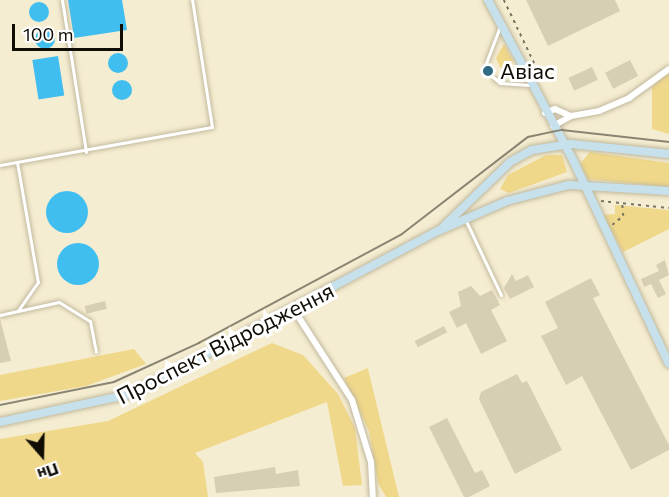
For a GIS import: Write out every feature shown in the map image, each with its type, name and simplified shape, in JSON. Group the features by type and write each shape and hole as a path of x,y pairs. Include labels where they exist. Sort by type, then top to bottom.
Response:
{"street":[{"path":"488,0 544,114 583,184 669,364"},
{"path":"551,127 571,116 629,98 669,69"},
{"path":"544,114 561,109 571,116"},
{"name":"Проспект Відродження","path":"438,231 510,162 562,144 669,154"},
{"name":"Проспект Відродження","path":"0,422 131,394 294,310 438,231 507,201 583,184 669,191"},
{"path":"294,310 352,400 371,462 374,497"}],"lane":[{"path":"62,0 86,152"},
{"path":"0,165 86,152 212,127 192,0"},
{"path":"486,63 500,26"},
{"path":"493,77 500,83 530,84"},
{"path":"17,162 38,282 18,311"},
{"path":"465,219 501,295"},
{"path":"0,315 58,302 90,321 96,351"}],"path":[{"path":"504,0 537,69"},
{"path":"590,199 669,208"},
{"path":"604,231 623,216 622,204"}],"shaded area":[{"path":"504,44 513,61 509,71 501,69 496,58"},
{"path":"669,72 669,134 652,129 652,87"},
{"path":"590,152 669,163 669,187 588,179 580,164"},
{"path":"546,155 562,155 567,172 509,193 500,189 508,175"},
{"path":"615,205 669,210 669,229 623,252 603,215 615,214"},
{"path":"272,343 303,355 338,394 355,428 362,485 343,486 327,402 195,453 203,462 208,497 0,497 0,439 108,421"},
{"path":"134,349 146,364 86,386 0,401 0,375"},
{"path":"368,368 399,497 386,497 378,483 369,431 344,378"}],"water":[{"path":"68,0 122,0 127,30 74,38"},
{"path":"39,2 46,5 49,12 46,19 39,22 32,19 29,12 32,5"},
{"path":"45,29 52,32 55,39 52,46 45,49 38,46 35,39 38,32"},
{"path":"118,53 125,56 128,63 125,70 118,73 111,70 108,63 111,56"},
{"path":"58,56 64,96 39,100 32,60"},
{"path":"122,80 129,83 132,90 129,97 122,100 115,97 112,90 115,83"},
{"path":"67,191 75,192 82,197 87,204 87,220 82,227 75,232 67,233 59,232 52,227 47,220 46,212 47,204 52,197 59,192"},
{"path":"78,243 86,244 93,249 98,256 98,272 93,279 86,284 78,285 70,284 63,279 58,272 57,264 58,256 63,249 70,244"}],"building":[{"path":"526,0 615,0 620,11 548,46"},
{"path":"630,60 638,76 613,89 605,73"},
{"name":"Авіас","path":"488,63 494,65 496,71 494,77 488,79 482,77 480,71 482,65"},
{"path":"592,67 598,80 574,91 568,78"},
{"path":"665,260 669,275 659,280 666,294 658,298 651,284 644,287 641,279 659,271 656,265"},
{"path":"512,274 516,281 528,275 534,287 510,299 504,288"},
{"path":"591,278 600,295 593,298 669,445 669,450 631,470 582,376 566,385 541,336 558,328 545,302"},
{"path":"471,286 480,296 492,290 500,305 491,310 507,341 481,354 466,323 457,328 449,312 461,306 458,292"},
{"path":"105,301 107,309 87,314 85,306"},
{"path":"0,319 11,361 0,363"},
{"path":"444,326 447,332 418,347 415,341"},
{"path":"517,374 522,383 527,381 562,450 515,474 479,399 481,392"},
{"path":"447,418 475,473 482,470 490,486 469,497 464,497 429,427"},
{"path":"275,467 276,474 298,470 300,486 216,493 214,477"}],"tram line":[{"path":"0,405 114,382 199,343 402,234 528,137 562,130 669,142"}],"place":[{"name":"Авіас","path":"488,71"}]}
